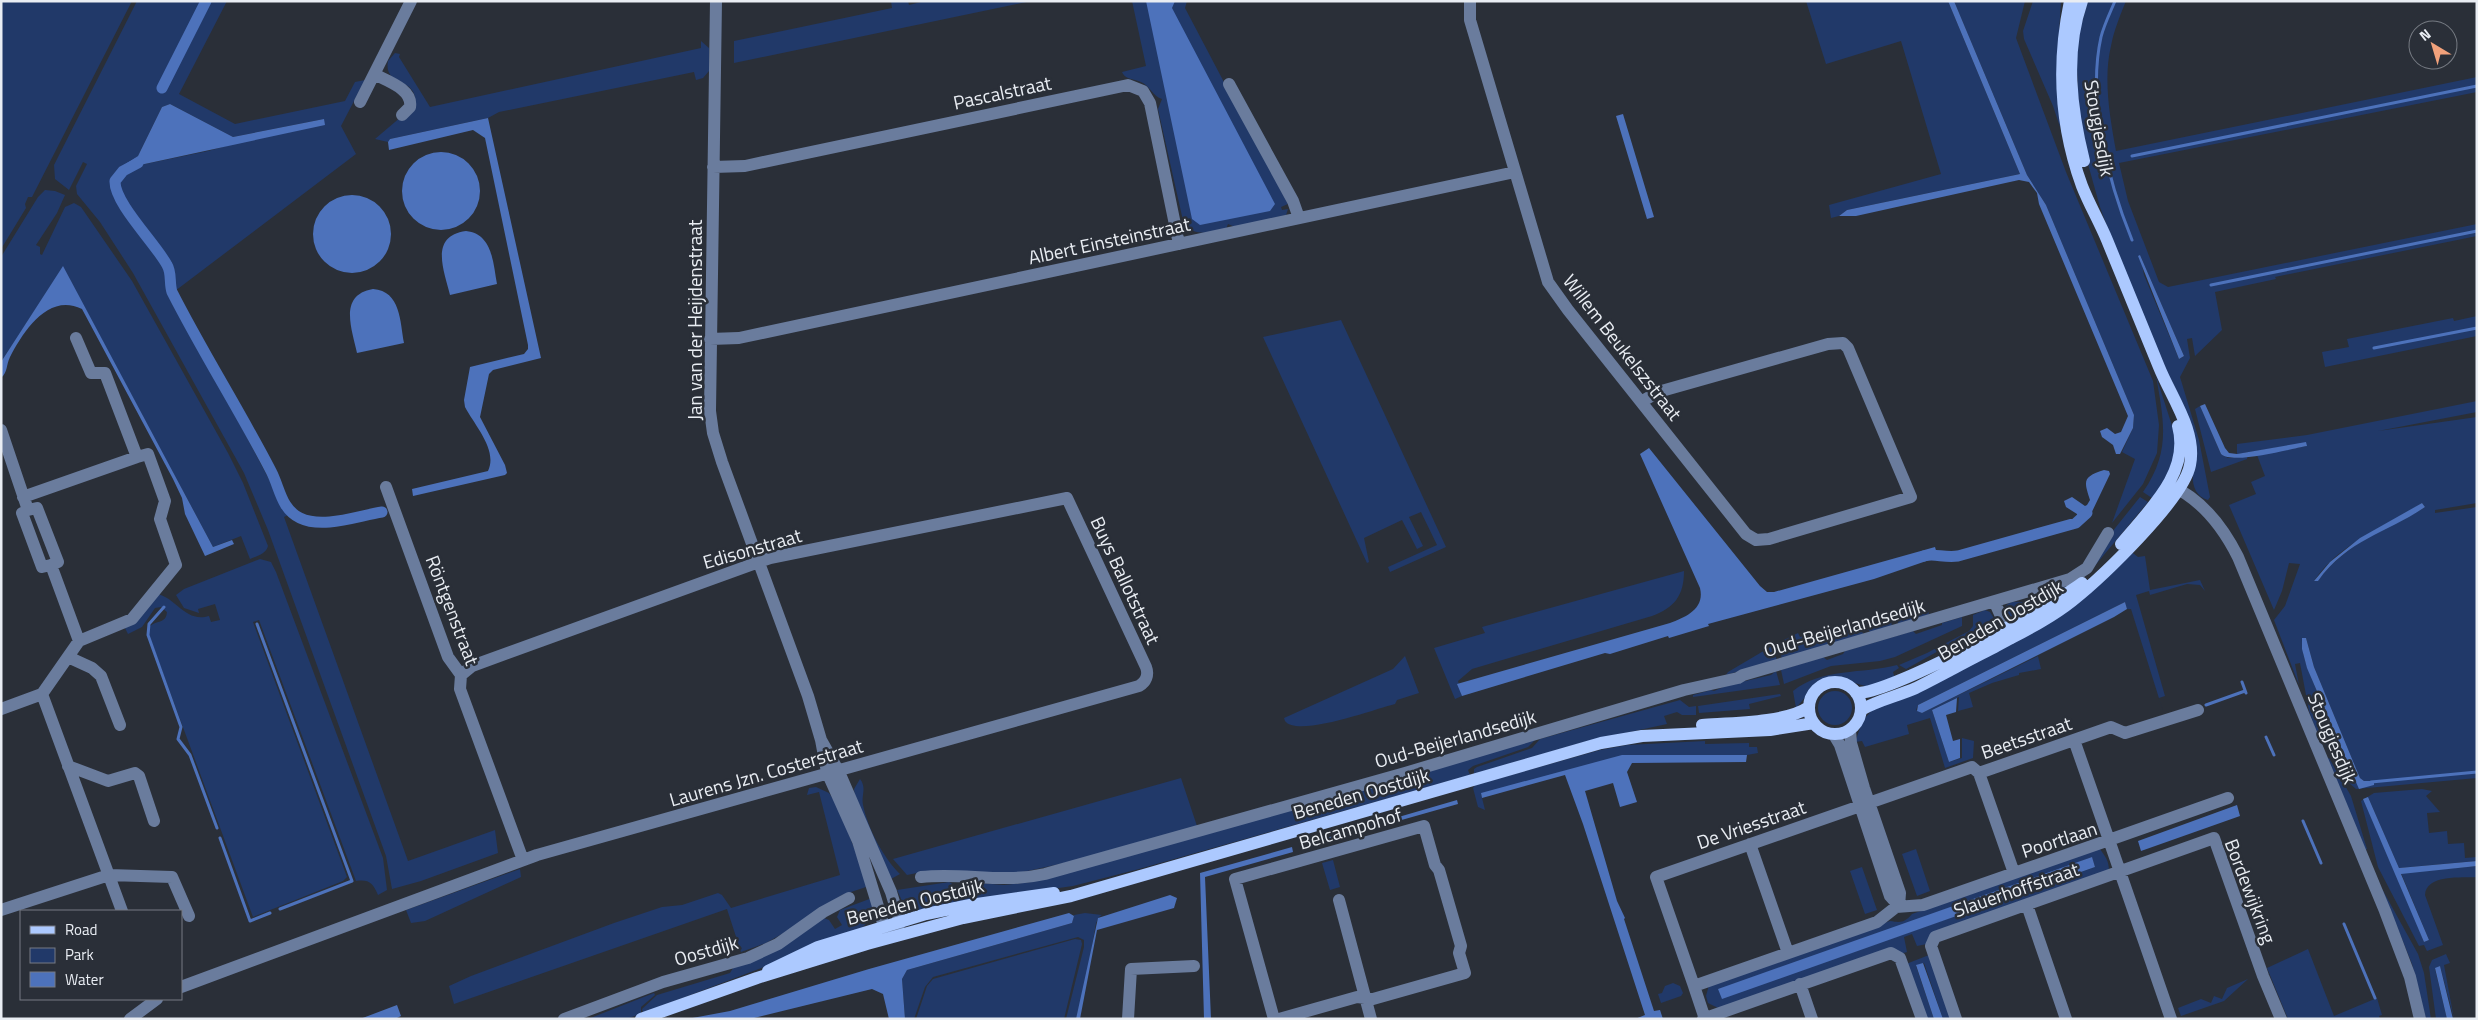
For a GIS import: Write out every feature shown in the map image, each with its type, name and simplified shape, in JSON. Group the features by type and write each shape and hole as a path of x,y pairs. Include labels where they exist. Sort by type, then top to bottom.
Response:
{"main road":[{"name":"Stougjesdijk","path":"2070,1 2063,41 2061,80 2063,107 2079,178 2103,231 2160,370 2177,423 2181,447 2175,472 2168,484"},
{"name":"Stougjesdijk","path":"2082,1 2072,55 2071,90 2080,147 2103,231"},
{"name":"Stougjesdijk","path":"2160,370 2175,398 2190,444 2190,465 2180,490"},
{"name":"Beneden Oostdijk","path":"1861,710 1921,685 2008,633 2065,595 2094,573 2116,550 2168,484"},
{"name":"Beneden Oostdijk","path":"1856,693 1869,692 1905,679 2050,616 2084,591 2157,518 2180,490"},
{"path":"1830,683 1843,683 1856,693 1861,710 1857,723 1850,730 1834,735 1822,731 1814,723 1809,707 1816,691 1830,683"},
{"name":"Beneden Oostdijk","path":"641,1019 757,978 895,936 968,916 1041,904 1591,746 1642,736 1659,730 1780,717 1809,707"},
{"name":"Beneden Oostdijk","path":"1642,736 1770,730 1814,723"},
{"name":"Beneden Oostdijk","path":"757,978 806,952 884,926 963,906 1091,889"}],"street":[{"path":"360,102 411,1"},
{"name":"Jan van der Heijdenstraat","path":"716,1 710,339 712,427 858,841 884,926"},
{"name":"Willem Beukelszstraat","path":"1470,1 1470,20 1544,271 1551,287 1641,402 1746,534 1752,540 1760,540 1911,497 1848,346 1840,343 1828,344 1658,392 1641,402"},
{"path":"374,74 398,86 408,96 410,107 402,115"},
{"path":"1229,84 1293,201 1299,218"},
{"name":"Pascalstraat","path":"714,167 745,166 1128,85 1140,89 1150,103 1179,244"},
{"name":"Albert Einsteinstraat","path":"710,339 740,338 1515,172"},
{"path":"76,338 91,373 105,373 137,457"},
{"path":"1,430 28,510 36,508 58,562 51,565 79,641"},
{"path":"1,709 42,694 79,641 132,618 176,565 160,519 165,502 148,454 23,497"},
{"name":"Stougjesdijk","path":"2168,484 2196,501 2219,525 2238,557 2385,911 2410,977 2420,1019"},
{"name":"Röntgenstraat","path":"386,487 448,657 461,676 460,689 523,860"},
{"name":"Edisonstraat","path":"461,676 472,666 759,562 1067,498"},
{"name":"Buys Ballotstraat","path":"1067,498 1146,667 1146,679"},
{"name":"Oud-Beijerlandsedijk","path":"920,877 942,875 1012,880 1057,872 1684,690 1734,680 1743,675 1995,602 2080,574 2090,565 2108,533"},
{"path":"1995,602 2008,633"},
{"path":"68,657 92,668 101,676 120,725"},
{"name":"Laurens Jzn. Costerstraat","path":"182,987 523,860 1138,686 1146,679"},
{"path":"42,694 122,910"},
{"name":"Beetsstraat","path":"1864,804 1972,766 1979,773 2111,726 2125,733 2198,710"},
{"path":"1850,730 1864,804"},
{"path":"1834,735 1840,745 1900,893 1898,906 1880,920 1694,986 1704,1018 1888,953 1894,953 1900,958 1922,1019"},
{"path":"2074,740 2109,840 2228,798"},
{"path":"68,766 108,781 136,773 139,776 154,821"},
{"name":"Jan van der Heijdenstraat","path":"834,773 886,880 900,922"},
{"path":"1979,773 2014,873"},
{"name":"De Vriesstraat","path":"1694,986 1656,877 1864,804"},
{"name":"Belcampohof","path":"1274,1019 1235,879 1424,826 1450,910 1465,973 1373,999 1357,997 1279,1019"},
{"name":"Bordewijkring","path":"2120,872 2214,838 2263,976 2281,1019"},
{"name":"Poortlaan","path":"1898,906 1923,905 2109,840 2171,1019"},
{"path":"1750,844 1788,953"},
{"name":"Slauerhoffstraat","path":"1956,1019 1932,948 1931,942 1936,936 2120,872"},
{"path":"1,910 109,876 172,877 189,916"},
{"name":"Oostdijk","path":"564,1019 663,982 748,958 778,944 823,912 849,898"},
{"path":"1339,900 1371,1019"},
{"path":"2027,905 2066,1019"},
{"path":"884,926 895,936 900,922"},
{"path":"1128,1019 1131,969 1194,966"},
{"path":"1800,984 1812,1019"},
{"path":"130,1019 156,1000"}],"green space":[{"path":"1,1 132,1 32,197 28,197 25,204 26,208 1,249"},
{"path":"137,1 227,1 179,94 235,124 345,101 355,82 365,80 341,126 356,154 175,291 174,272 168,258 121,194 117,183 121,175 140,165 208,151 324,119 233,137 170,104 162,107 138,156 120,169 115,175 112,185 119,200 165,266 169,291 288,515 284,517 408,861 495,830 498,853 421,881 392,889 386,856 268,530 244,473 133,273 100,222 77,194 76,186 87,164 83,162 69,190 55,179 54,165"},
{"path":"891,1 908,1 909,5 925,1 1031,1 734,63 734,41 892,8"},
{"path":"1132,1 1187,1 1185,8 1288,204 1281,207 1282,210 1288,209 1286,215 1235,227 1228,224 1226,229 1209,232 1194,231 1184,225 1158,109 1162,99 1156,96 1143,83 1128,78 1122,72 1146,66"},
{"path":"1806,1 1948,1 2020,174 1847,210 1839,216 1831,218 1829,205 1941,174 1901,41 1826,64"},
{"path":"1954,1 2025,1 2016,38 2066,172 2153,381 2159,425 2157,453 2143,484 2112,523 2135,459 2122,452 2133,428 2134,415 2046,205 2027,175"},
{"path":"2033,1 2061,1 2058,49 2060,127 2024,39 2023,31"},
{"path":"2088,1 2126,1 2112,40 2107,85 2116,151 2477,77 2477,92 2119,163 2128,201 2159,282 2168,287 2477,224 2477,236 2275,277 2276,279 2215,292 2222,330 2195,356 2192,338 2187,339 2190,358 2180,377 2199,440 2210,497 2208,500 2199,495 2194,486 2194,465 2100,207 2086,157 2079,121 2076,43","holes":["2140,255 2184,356 2179,359 2144,275"]},
{"path":"701,41 709,48 709,71 703,78 696,80 694,72 499,112 488,118 390,139 388,142 375,139 415,105 415,96 412,90 395,79 388,69 388,61 395,53 400,54 399,57 430,107 701,48"},
{"path":"45,190 65,195 57,213 36,245 40,247 40,254 42,255 65,207 74,203 81,207 132,281 228,453 243,483 268,546 261,554 250,559 241,536 213,547 63,267 1,362 1,257 38,197"},
{"path":"2477,316 2477,336 2325,367 2322,352 2349,347 2347,339 2453,318 2454,321"},
{"path":"1341,320 1446,547 1390,572 1388,567 1437,545 1421,512 1409,517 1423,546 1417,549 1402,520 1364,538 1369,562 1367,563 1263,337"},
{"path":"2156,376 2176,438 2173,468 2152,498 2143,492 2152,477 2162,450 2163,422"},
{"path":"2477,401 2477,412 2378,431 2477,417 2477,503 2435,510 2435,513 2477,507 2477,778 2356,789 2349,783 2315,728 2309,711 2300,663 2295,664 2299,685 2274,620 2285,606 2300,564 2289,563 2282,591 2274,610 2229,505 2256,494 2251,482 2265,476 2257,455 2306,446 2306,443 2237,454 2237,444 2307,435","holes":["2422,503 2425,507 2358,543 2341,556 2318,580 2314,581 2325,567 2350,546","2302,638 2306,638 2314,667 2360,778 2364,781 2374,781 2374,785 2359,787 2353,776 2307,666 2303,653"]},
{"path":"2200,406 2221,454 2228,458 2247,457 2247,459 2211,472 2195,409"},
{"path":"2140,497 2148,502 2093,568 2104,542"},
{"path":"2129,550 2138,557 2145,556 2150,590 2200,580 2205,591 2200,585 2187,584 2150,595 2149,591 2136,595 2165,696 2159,698 2163,711 2131,609 2127,609 2125,602 1918,705 1916,710 1922,713 2038,656 2041,669 2019,673 2019,675 1992,683 1969,693 1973,707 1958,711 1959,697 1932,710 1949,762 1962,758 1962,738 1974,741 1973,758 1945,768 1930,718 1907,725 1909,734 1865,747 1862,741 1855,742 1863,720 1876,706 2014,641"},
{"path":"260,559 271,562 276,572 383,858 387,890 378,895 374,887 367,881 356,881 259,620 253,622 347,877 343,881 253,917 149,635 150,626 163,620 167,612 161,607 155,608 142,627 128,634 124,626 157,594 164,596 194,616 209,616 211,622 220,620 215,604 198,609 199,613 184,608 176,595 184,589"},
{"path":"1684,571 1684,580 1680,594 1672,605 1660,613 1472,669 1458,681 1462,696 1455,699 1434,648 1485,633 1482,627"},
{"path":"2062,586 2066,587 2017,617 2010,616 2004,609 2012,602 2037,600 2056,592"},
{"path":"1920,603 1929,613 1927,617 1899,625 1894,612"},
{"path":"1985,610 1990,612 1995,620 1993,628 1987,633 1951,644 1906,669 1899,665 1969,631 1973,626 1973,615"},
{"path":"1889,613 1892,626 1871,633 1862,621"},
{"path":"1962,617 1962,626 1895,657 1880,661 1831,666 1784,684 1781,670 1823,657 1827,660 1843,654 1845,651 1913,631 1916,634"},
{"path":"1855,620 1864,635 1782,658 1776,644 1798,633 1800,637"},
{"path":"1772,646 1777,660 1726,675 1728,672"},
{"path":"1405,656 1419,693 1397,700 1395,704 1337,721 1304,726 1292,725 1285,721 1284,718 1393,669"},
{"path":"1897,665 1899,668 1893,672 1895,679 1872,688 1841,679 1826,680 1813,688 1796,708 1793,691 1816,678"},
{"path":"1776,671 1780,685 1693,697 1693,695 1711,690 1714,691 1728,685 1771,675"},
{"path":"1835,691 1847,696 1852,708 1847,720 1835,725 1823,720 1818,708 1823,696"},
{"path":"1780,694 1781,696 1749,704 1750,709 1699,713 1698,706"},
{"path":"1680,700 1689,707 1696,706 1696,715 1682,715 1677,712 1664,716 1667,724 1584,742 1474,774 1474,769 1477,767 1532,748 1540,739"},
{"path":"1535,740 1528,747 1473,766 1468,770 1470,775 1073,886 965,901 924,910 913,910 903,903 897,890 949,882 954,885 954,898 961,898 966,882 1004,885 1031,882"},
{"path":"1705,741 1705,744 1749,743 1749,747 1757,747 1758,753 1747,755 1627,755 1481,794 1485,810 1478,807 1473,788 1475,785 1600,750 1627,745"},
{"path":"2329,758 2351,796 2367,849 2365,850 2327,759"},
{"path":"1181,778 1197,826 1069,862 1014,874 917,873 907,875 893,859"},
{"path":"860,779 863,789 865,814 872,833 882,851 900,874 891,879 855,800 854,789"},
{"path":"816,787 829,793 837,804 869,886 842,895 766,943 741,952 727,909 454,1004 449,986 614,923 662,907 682,905 718,893 722,895 731,908 840,875 819,792 807,795 809,788"},
{"path":"2422,789 2432,791 2426,796 2440,812 2427,813 2429,833 2447,831 2448,844 2464,843 2465,858 2477,857 2477,861 2399,868 2368,797 2424,942 2429,940 2401,873 2477,866 2477,877 2446,878 2431,883 2427,888 2425,895 2443,945 2427,951 2424,945 2419,946 2378,867 2361,801 2374,793"},
{"path":"2099,848 2108,864 2109,871 1927,944 1917,946 1912,934 1904,937 1907,952 1718,1008 1708,1003 1706,996 1709,985 1890,921 1903,921 1912,914","holes":["2092,857 2095,867 1722,998"]},
{"path":"1916,849 1930,891 1917,896 1902,854"},
{"path":"1333,860 1340,887 1330,890 1322,863"},
{"path":"1862,867 1877,910 1865,914 1850,871"},
{"path":"520,869 521,877 425,921 411,923 406,910"},
{"path":"2381,887 2418,954 2424,973 2431,1019 2426,1019 2412,964"},
{"path":"872,898 873,909 870,918 856,932 643,1013 642,1009 657,995 730,973 733,968 824,918 829,920 835,929 842,925 837,917 840,910"},
{"path":"1085,913 1102,915 1096,923 1085,986 1076,1019 1066,1019 1084,947 1084,940 1078,937 933,977 925,987 914,1019 905,1019 902,979 907,970 1072,923 1074,915"},
{"path":"1075,939 1081,940 1082,944 1064,1019 916,1019 927,986 933,979"},
{"path":"2308,949 2334,1016 2377,998 2382,1015 2379,1016 2380,1019 2288,1019 2267,968"},
{"path":"2446,954 2450,963 2444,965 2454,1019 2440,966 2435,969 2447,1019 2436,1019 2429,967 2432,960"},
{"path":"1929,955 1952,1019 1943,1019 1924,963 1916,966 1934,1019 1925,1019 1906,964"},
{"path":"2248,979 2224,1001 2181,1016 2178,1008 2201,999 2211,1003 2214,996 2222,999 2227,988"},
{"path":"1673,983 1680,986 1683,993 1681,996 1661,1003 1658,994 1662,993 1665,986"},
{"path":"654,993 655,995 641,1007 641,1014 626,1019 588,1019"}],"water":[{"path":"1146,1 1175,1 1172,8 1275,204 1270,211 1200,225 1192,219"},
{"path":"1948,1 1954,1 2027,175 2046,205 2134,415 2133,428 2120,454 2116,454 2113,445 2102,437 2100,431 2107,428 2115,434 2121,432 2128,416 2039,204 2037,193 2029,182 2019,180 1856,216 1839,216 1847,210 2020,174"},
{"path":"170,104 233,137 324,119 325,125 140,165 127,171 124,165 138,156 162,107"},
{"path":"1623,114 1654,217 1647,219 1616,116"},
{"path":"488,118 541,358 493,370 489,374 480,417 505,465 507,473 413,496 412,489 488,471 490,455 488,447 465,407 464,400 470,367 524,354 528,349 528,345 485,138 473,130 389,150 388,142 390,139"},
{"path":"433,152 449,152 463,158 474,169 480,183 480,199 474,213 463,224 449,230 433,230 419,224 408,213 402,199 402,183 408,169 419,158"},
{"path":"344,195 360,195 374,201 385,212 391,226 391,242 385,256 374,267 360,273 344,273 330,267 319,256 313,242 313,226 319,212 330,201"},
{"path":"466,231 475,233 487,244 493,259 497,284 450,295 443,265 443,247 454,234"},
{"path":"2140,255 2184,356 2179,359 2138,256"},
{"path":"63,266 213,547 232,540 234,544 205,556 185,514 182,498 173,479 82,309 70,305 58,306 38,317 15,347 5,373 1,378 1,362"},
{"path":"373,289 389,295 394,301 400,317 404,343 357,353 351,324 351,306 355,298 362,292"},
{"path":"2205,404 2229,453 2237,454 2306,442 2307,446 2249,457 2227,457 2221,454 2200,406"},
{"path":"1649,448 1760,586 1767,592 1774,592 1935,547 1938,557 1874,579 1708,624 1709,626 1669,638 1668,636 1610,654 1605,653 1462,696 1457,684 1670,623 1688,615 1697,607 1701,595 1700,588 1640,454"},
{"path":"2104,470 2109,471 2110,474 2089,518 2078,524 2077,514 2066,507 2064,501 2072,497 2085,506 2087,505 2090,500 2086,481 2092,475"},
{"path":"2422,503 2425,507 2355,546 2342,555 2318,581 2314,581 2330,562 2360,538"},
{"path":"2125,602 2127,609 2114,617 1922,713 1917,711 1918,705"},
{"path":"2302,638 2306,638 2314,667 2360,778 2364,781 2374,781 2374,785 2359,789 2307,668 2302,649"},
{"path":"1957,698 1956,712 1946,715 1953,741 1960,739 1960,758 1949,762 1932,710"},
{"path":"1622,755 1747,755 1746,762 1632,763 1627,772 1637,802 1620,807 1613,783 1585,791 1617,901 1625,918 1654,1011 1660,1010 1663,1019 1635,1019 1645,1015 1583,824 1565,775 1482,798 1481,793"},
{"path":"2368,797 2399,868 2477,861 2477,866 2401,874 2429,940 2424,942 2363,799"},
{"path":"1457,800 1458,804 1324,842 1323,839"},
{"path":"2237,805 2240,816 2141,851 2138,841"},
{"path":"1292,847 1293,852 1205,877 1211,1019 1204,1019 1200,873"},
{"path":"2092,857 2095,867 1722,999 1718,989"},
{"path":"1170,895 1177,898 1174,908 1097,930 1080,1019 1076,1019 1098,918"},
{"path":"1069,913 1074,916 1072,923 907,970 902,979 905,1019 889,1019 883,994 872,989 750,1019 687,1019 730,1011 869,969"},
{"path":"1923,963 1943,1019 1934,1019 1916,965"},
{"path":"2440,966 2453,1019 2447,1019 2435,968"},
{"path":"397,1005 401,1016 395,1019 360,1019"}],"waterway":[{"path":"162,88 206,1"},
{"path":"2115,1 2102,32 2097,61 2098,113 2108,166 2132,240"},
{"path":"2132,156 2477,86"},
{"path":"138,163 123,171 115,181 116,190 128,212 167,265 172,292 259,449 285,504 300,518 319,522 340,521 382,512"},
{"path":"2211,285 2477,231"},
{"path":"2374,348 2477,328"},
{"path":"1924,556 1958,556 2076,523 2087,513"},
{"path":"164,607 149,624 148,635 181,727 178,739 190,755 217,828"},
{"path":"257,624 352,881 280,909"},
{"path":"2242,682 2246,693"},
{"path":"2206,705 2245,691"},
{"path":"2266,737 2274,755"},
{"path":"2371,782 2477,772"},
{"path":"2303,821 2321,863"},
{"path":"220,838 250,921 270,913"},
{"path":"2344,924 2375,998"}]}
